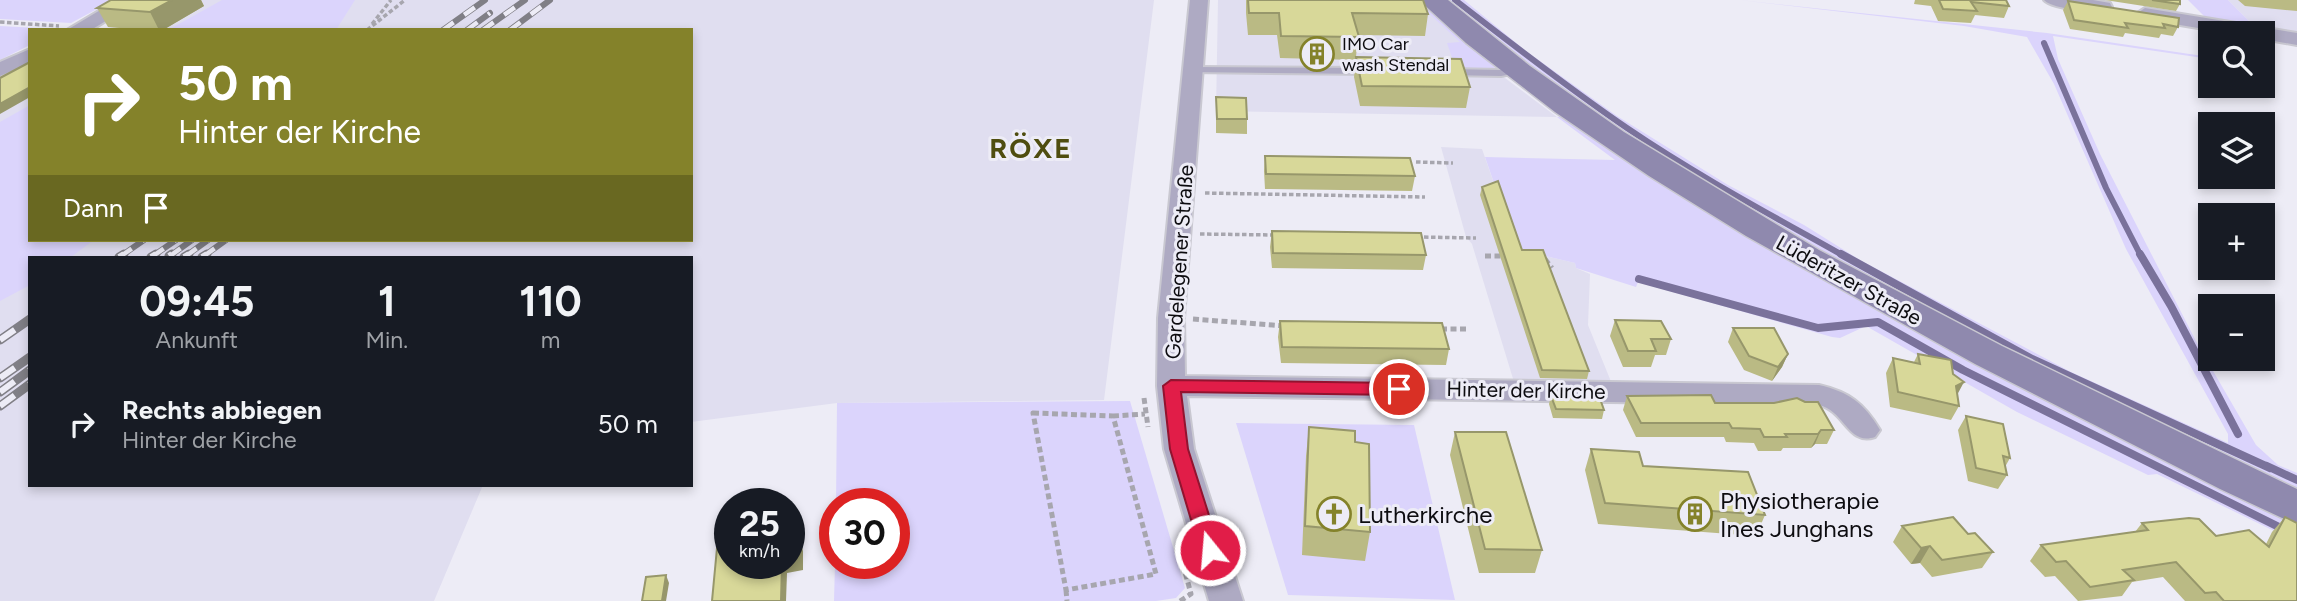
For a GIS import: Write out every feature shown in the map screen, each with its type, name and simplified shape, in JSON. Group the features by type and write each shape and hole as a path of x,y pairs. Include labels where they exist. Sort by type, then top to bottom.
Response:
{"main road":[{"name":"Lüderitzer Straße","path":"1432,0 1518,70 1682,183 1908,314 2071,399 2297,508"}],"street":[{"path":"72,28 131,0"},
{"name":"Gardelegener Straße","path":"1199,0 1171,318 1173,399 1179,449 1226,601"},
{"path":"2053,0 2198,23"},
{"path":"2275,36 2297,40"},
{"path":"0,70 28,56"},
{"name":"Hinter der Kirche","path":"1173,399 1819,395 1835,398 1849,405 1866,430"}],"lane":[{"path":"1193,70 1393,71"},
{"path":"1434,72 1518,70"}],"path":[{"path":"369,28 391,0"},
{"path":"370,28 405,0"},
{"path":"0,22 72,28"},
{"path":"1416,162 1453,163"},
{"path":"1183,192 1424,197"},
{"path":"1178,234 1286,235"},
{"path":"1407,237 1476,238"},
{"path":"1485,256 1508,256"},
{"path":"1543,257 1552,268"},
{"path":"1171,318 1293,326"},
{"path":"1440,329 1466,329"},
{"path":"1068,601 1033,413 1113,416 1173,399"},
{"path":"1066,590 1156,574 1113,416"}],"shaded area":[{"path":"0,0 114,0 71,23 0,19"},
{"path":"154,0 1154,0 1104,400 837,403 693,422 693,256 28,256 28,487 482,487 434,601 0,601 0,85 28,70 28,242 693,242 693,28 108,27"},
{"path":"222,0 355,0 337,28 172,28"},
{"path":"1218,0 1414,0 1485,63 1557,117 1216,111"},
{"path":"1414,0 1423,0 1496,65 1494,69 1466,69 1455,66 1447,43 1460,42"},
{"path":"1446,0 1464,0 1526,51 1617,116 1728,185 1804,225 1860,260 2071,372 2228,443 2228,434 2126,249 2054,84 2027,37 1964,26 1739,0 2047,33 2198,55 2053,36 2058,59 2100,154 2198,345 2198,371 2213,371 2256,445 2278,465 2297,473 2297,491 2119,410 1814,249 1654,152 1553,84"},
{"path":"2188,0 2228,0 2249,21 2219,21 2207,19"},
{"path":"2228,0 2297,0 2297,34 2275,30 2275,21 2249,21"},
{"path":"0,26 40,28 28,28 28,46 0,60"},
{"path":"28,106 28,242 91,242 72,256 28,256 28,286 0,301 0,122"},
{"path":"1569,115 2297,524 2297,542 2157,474 2148,475 2017,412 1866,326 1840,338 1832,337 1638,282 1636,287 1576,268 1575,263 1541,255 1519,255 1485,157 1615,160 1557,117"},
{"path":"1441,147 1482,149 1519,255 1541,255 1575,263 1576,268 1590,274 1588,325 1612,384 1514,382 1472,244 1466,237"},
{"path":"1130,401 1185,588 1176,598 1156,601 834,601 835,579 910,579 910,488 836,488 837,403"},
{"path":"1236,423 1414,425 1455,600 1288,595"}],"building":[{"path":"111,0 172,0 150,12 97,8"},
{"path":"1248,0 1423,0 1428,14 1352,13 1359,37 1281,36 1279,13 1249,13"},
{"path":"1939,0 2006,0 2009,6 1971,2 1977,11 1943,9"},
{"path":"2152,0 2180,0 2180,4"},
{"path":"2068,1 2179,18 2178,27 2125,23 2128,28 2074,20"},
{"path":"1356,57 1461,59 1470,87 1362,86"},
{"path":"28,63 28,88 0,104 0,78"},
{"path":"1216,97 1246,98 1247,119 1217,119"},
{"path":"1265,156 1410,158 1415,176 1266,174"},
{"path":"1498,181 1522,250 1543,250 1589,371 1542,370 1482,187"},
{"path":"1272,231 1421,233 1426,255 1273,253"},
{"path":"1615,320 1661,321 1671,339 1651,339 1656,351 1628,351"},
{"path":"1280,321 1442,323 1449,349 1282,347"},
{"path":"1733,328 1774,328 1788,354 1778,367 1749,356"},
{"path":"1918,354 1951,360 1953,374 1964,382 1956,386 1959,406 1898,392 1893,358 1920,364"},
{"path":"1711,395 1715,403 1774,403 1797,398 1805,402 1818,402 1834,430 1821,430 1818,434 1764,437 1760,429 1732,428 1729,423 1641,423 1627,396"},
{"path":"1551,396 1599,396 1604,410 1556,409"},
{"path":"1966,416 2003,424 2010,458 2003,456 2007,475 1976,468"},
{"name":"Lutherkirche","path":"1309,427 1355,431 1355,442 1369,444 1370,532 1305,526"},
{"path":"1455,432 1506,432 1542,550 1485,549"},
{"path":"1591,449 1639,452 1643,466 1748,472 1765,515 1605,503"},
{"path":"1953,517 1968,534 1975,533 1993,552 1942,560 1930,546 1921,548 1902,526"},
{"path":"2285,517 2297,523 2297,601 2224,601 2216,592 2205,593 2176,562 2123,570 2134,580 2090,587 2066,561 2056,562 2041,545 2148,530 2142,523 2189,518 2199,519 2216,536 2249,530 2269,547"},
{"path":"666,575 662,601 642,601 646,577"},
{"path":"714,579 782,579 781,601 712,601"}],"waterway":[{"path":"1455,0 1562,82 1653,145 1844,256"},
{"path":"2044,43 2106,188 2141,256"},
{"path":"1841,254 2032,359 2270,468"},
{"path":"2140,254 2171,306 2238,434"},
{"path":"1639,279 1818,328 1878,322 1963,370 2297,536"},
{"path":"2267,466 2297,480"}],"railway":[{"path":"446,28 485,0"},
{"path":"486,28 525,0"},
{"path":"513,28 550,0"},
{"path":"470,28 490,13"},
{"path":"123,255 141,242"},
{"path":"155,255 173,242"},
{"path":"170,256 189,242"},
{"path":"188,255 205,242"},
{"path":"206,255 223,242"},
{"path":"0,340 28,320"},
{"path":"0,378 28,358"},
{"path":"0,392 28,371"},
{"path":"0,406 28,385"}],"place":[{"name":"IMO Car wash Stendal","path":"1317,54"},
{"name":"Lutherkirche","path":"1334,514"},
{"name":"Physiotherapie Ines Junghans","path":"1695,514"}],"district":[{"name":"RÖXE","path":"1031,148"}],"route":[{"path":"1210,550 1179,449 1171,386 1399,389"}]}
